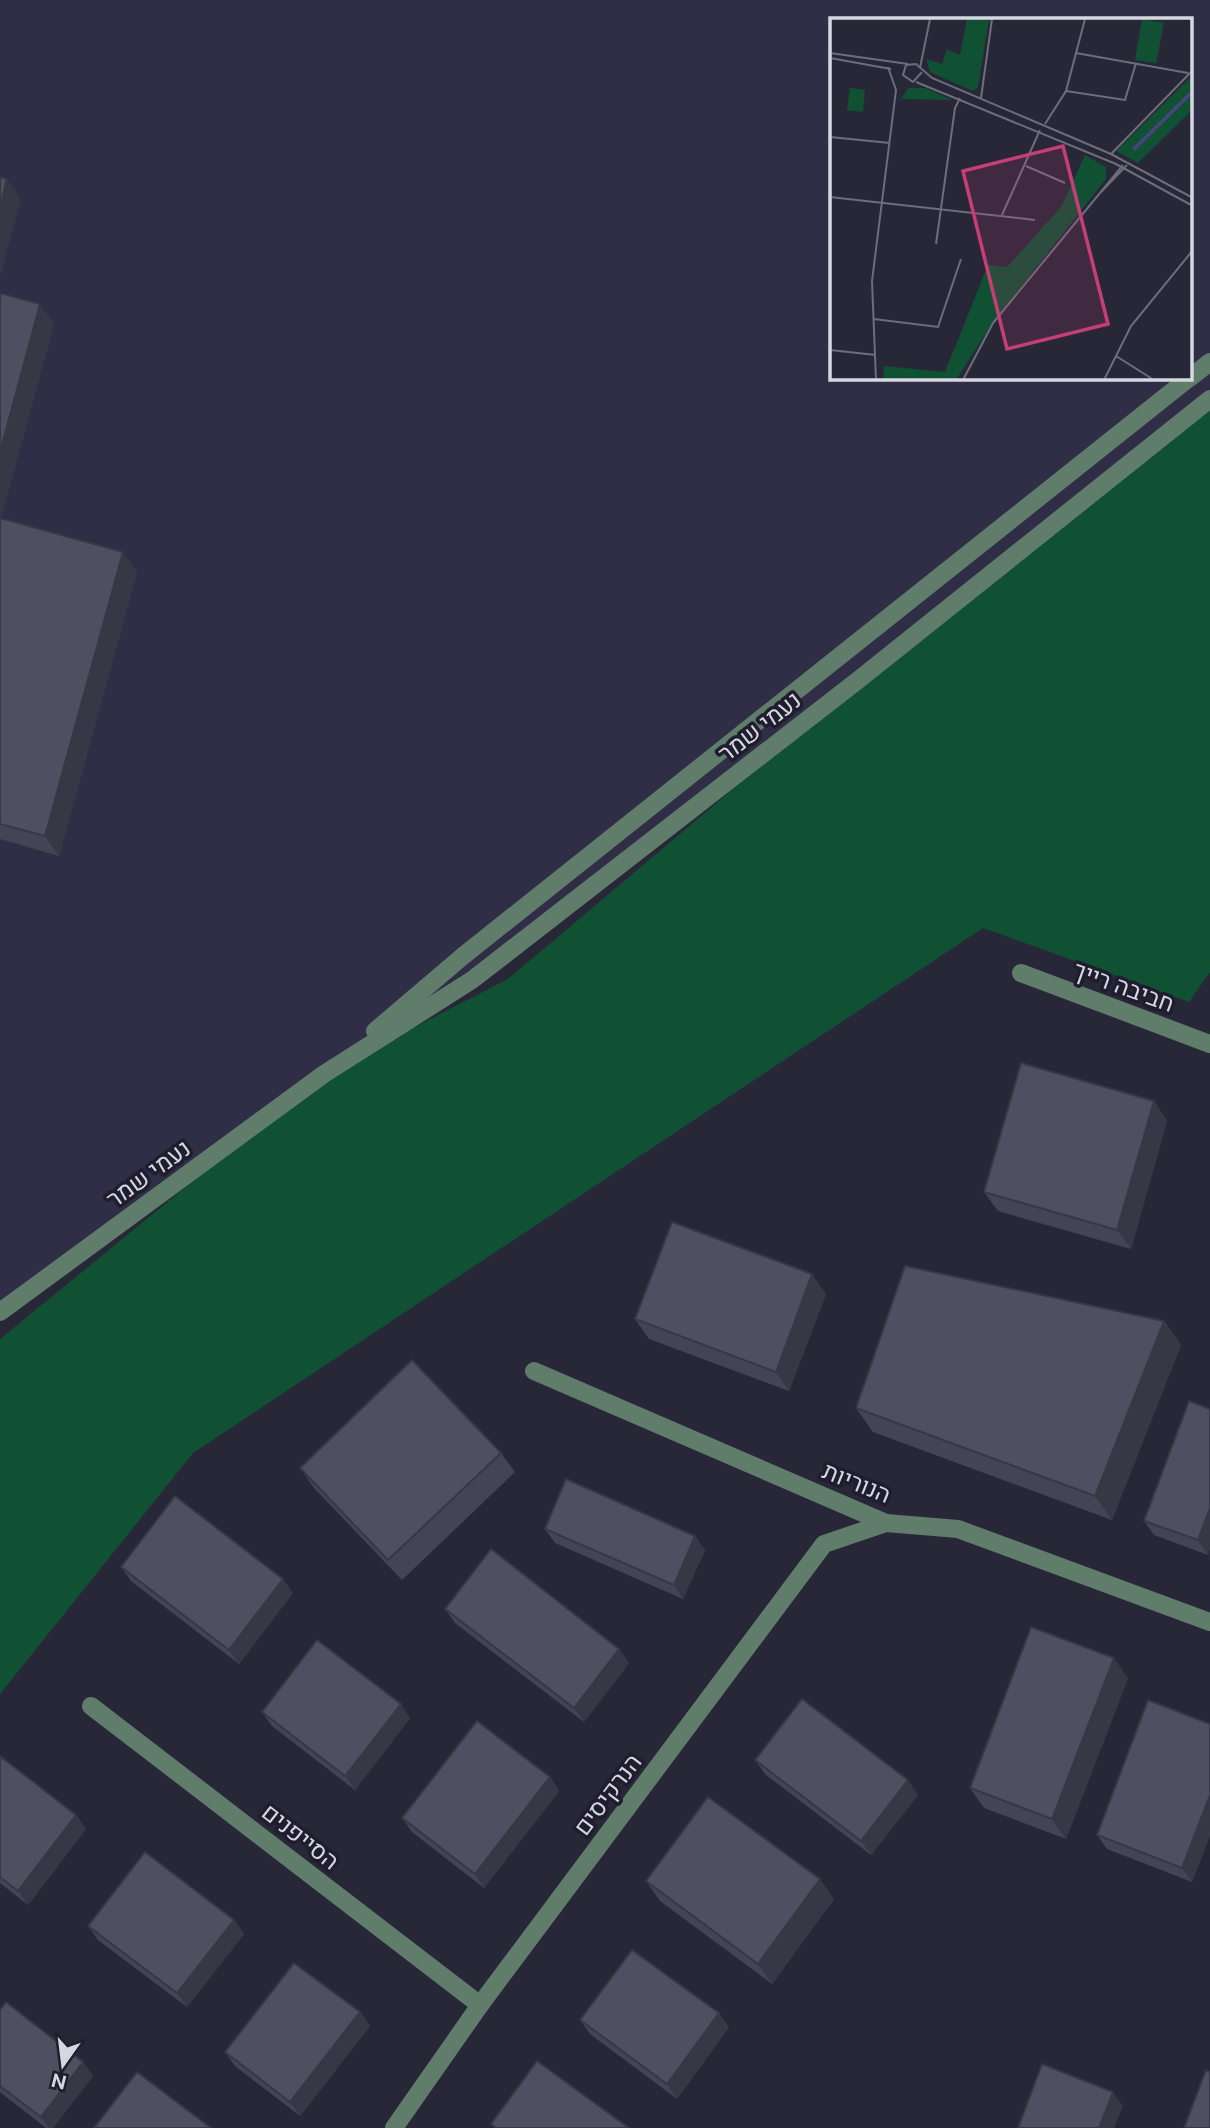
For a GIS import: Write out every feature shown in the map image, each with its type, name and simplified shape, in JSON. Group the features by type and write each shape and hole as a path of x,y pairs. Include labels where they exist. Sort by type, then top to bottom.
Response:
{"street":[{"name":"נעמי שמר","path":"1192,376 1210,362"},
{"name":"נעמי שמר","path":"324,1074 463,956 1186,380"},
{"name":"נעמי שמר","path":"0,1312 324,1074 472,980 857,681 1210,399"},
{"name":"חביבה רייך","path":"1021,973 1210,1044"},
{"name":"הנוריות","path":"534,1371 886,1522 958,1529 1210,1622"},
{"name":"הנרקיסים","path":"394,2128 480,2005 824,1544 886,1522"},
{"name":"הסייפנים","path":"91,1706 480,2005"}],"shaded area":[{"path":"0,0 1210,0 1210,399 472,980 0,1312"}],"green space":[{"path":"1210,406 1210,972 1189,1002 983,928 193,1453 0,1694 0,1339 324,1074 508,979 854,687"}],"building":[{"path":"0,177 7,179 0,207"},
{"path":"0,293 40,304 0,452"},
{"path":"0,518 123,552 45,836 0,824"},
{"path":"1021,1063 1154,1101 1117,1230 984,1192"},
{"path":"672,1222 812,1274 776,1372 635,1319"},
{"path":"905,1266 1164,1321 1095,1496 856,1408"},
{"path":"412,1360 501,1453 388,1560 300,1468"},
{"path":"1189,1401 1210,1409 1210,1508 1198,1540 1144,1521"},
{"path":"566,1479 695,1536 674,1585 545,1529"},
{"path":"175,1496 283,1579 229,1650 121,1567"},
{"path":"491,1549 619,1649 574,1708 445,1609"},
{"path":"1031,1627 1114,1658 1052,1819 970,1788"},
{"path":"317,1640 401,1704 345,1776 262,1712"},
{"path":"802,1699 908,1780 861,1841 755,1760"},
{"path":"1148,1700 1210,1724 1210,1795 1182,1868 1097,1835"},
{"path":"477,1721 550,1777 475,1874 402,1818"},
{"path":"0,1756 76,1815 18,1891 0,1877"},
{"path":"708,1797 820,1879 758,1964 646,1881"},
{"path":"145,1852 234,1920 177,1993 88,1926"},
{"path":"632,1950 719,2013 667,2084 580,2020"},
{"path":"294,1963 360,2012 290,2102 225,2052"},
{"path":"6,2002 83,2062 41,2117 0,2086 0,2010"},
{"path":"537,2061 629,2128 496,2128 491,2124"},
{"path":"1042,2064 1113,2092 1099,2128 1018,2128"},
{"path":"1206,2070 1210,2072 1210,2128 1184,2128"},
{"path":"137,2072 211,2128 94,2128"}]}
